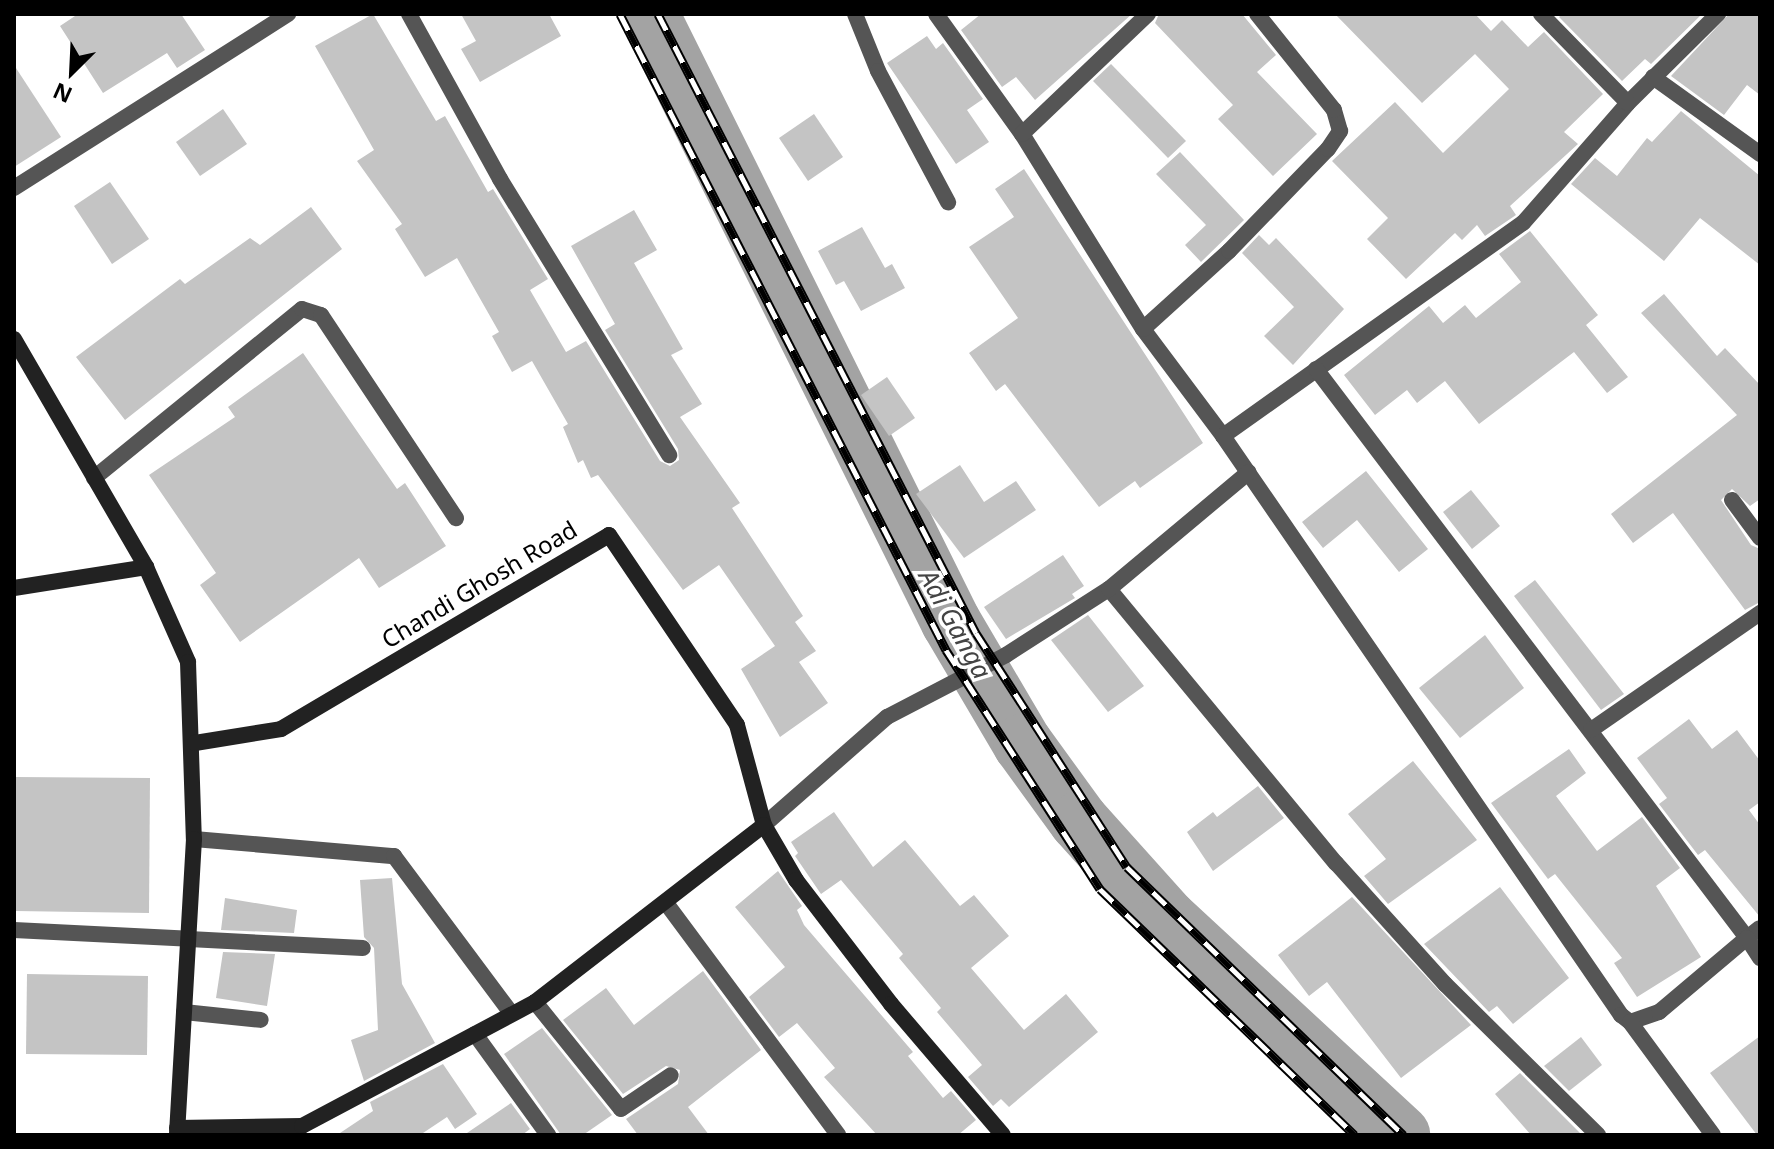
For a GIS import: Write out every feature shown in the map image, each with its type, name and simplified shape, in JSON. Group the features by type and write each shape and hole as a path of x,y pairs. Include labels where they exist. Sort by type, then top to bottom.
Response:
{"street":[{"path":"14,188 288,14"},
{"path":"409,14 500,179 669,455"},
{"path":"855,14 878,71 948,202"},
{"path":"936,14 1022,134 1143,329 1249,472 1511,858 1713,1135"},
{"path":"1022,134 1148,14"},
{"path":"1143,329 1229,251 1340,131 1334,110 1257,14"},
{"path":"1541,14 1628,103"},
{"path":"1223,436 1523,223 1628,103 1718,14"},
{"path":"1653,77 1760,154"},
{"path":"94,478 302,309 321,315 456,518"},
{"path":"14,339 146,567 188,662 195,743 194,839 177,1132 302,1126 535,1002 764,825 887,717 1006,655 1109,589 1249,472"},
{"path":"1316,369 1591,730 1753,933 1760,958"},
{"path":"1732,500 1760,538"},
{"name":"Chandi Ghosh Road","path":"195,743 281,729 609,535 737,725 764,825 796,880 891,1004 1003,1135"},
{"path":"14,588 146,567"},
{"path":"1109,589 1336,863 1445,984 1598,1135"},
{"path":"1591,730 1760,613"},
{"path":"194,839 394,856 511,1013"},
{"path":"666,903 838,1135"},
{"path":"14,930 363,948"},
{"path":"1630,1022 1659,1012 1753,933"},
{"path":"535,1002 621,1109 671,1075"},
{"path":"184,1012 261,1020"},
{"path":"475,1034 541,1133"}],"building":[{"path":"78,14 181,14 205,50 177,68 167,53 103,93 60,26"},
{"path":"373,14 436,121 445,116 488,192 493,189 548,279 530,290 566,352 586,341 660,461 670,466 679,460 678,449 605,330 615,324 571,246 634,210 657,250 634,263 683,349 671,355 702,404 680,417 740,503 732,508 803,616 795,622 816,651 799,662 828,703 780,737 741,669 775,646 719,565 683,590 598,475 591,478 583,460 578,463 563,427 568,424 532,361 512,372 492,336 499,332 457,258 425,277 395,229 402,224 357,161 374,150 315,46"},
{"path":"461,14 549,14 561,36 480,82 461,49 476,41"},
{"path":"981,14 1132,14 1035,100 1016,77 1002,87 961,30"},
{"path":"1159,14 1242,14 1276,55 1257,72 1317,134 1273,176 1218,119 1233,105 1155,23"},
{"path":"1335,14 1475,14 1491,31 1502,20 1528,47 1544,32 1603,94 1564,132 1578,144 1510,206 1516,215 1485,236 1477,225 1462,240 1455,233 1406,279 1367,239 1388,218 1332,161 1395,102 1443,153 1509,89 1475,54 1422,103"},
{"path":"1562,14 1702,14 1651,64 1645,59 1622,81 1559,17"},
{"path":"1729,14 1760,14 1760,95 1747,85 1724,115 1671,76"},
{"path":"927,36 936,49 943,43 983,99 967,110 989,142 956,164 887,63"},
{"path":"1111,64 1186,141 1168,158 1093,81"},
{"path":"14,65 61,137 14,167"},
{"path":"223,109 247,144 200,176 176,142"},
{"path":"1681,111 1760,176 1760,265 1700,218 1664,261 1571,184 1595,158 1617,176 1647,138 1652,142"},
{"path":"814,114 843,157 808,181 779,138"},
{"path":"1180,152 1244,220 1201,262 1185,245 1206,225 1156,174"},
{"path":"1024,169 1203,443 1140,488 1135,481 1099,507 1005,384 996,391 969,353 1018,318 969,247 1014,217 995,189"},
{"path":"110,182 149,239 112,264 74,206"},
{"path":"311,207 342,249 125,420 76,357 180,279 185,284 250,238 260,245"},
{"path":"862,227 885,268 892,264 905,288 861,311 844,281 836,285 818,251"},
{"path":"1530,231 1598,315 1586,325 1628,377 1607,393 1574,352 1479,424 1445,381 1417,403 1407,390 1375,415 1344,375 1429,306 1443,323 1465,305 1476,318 1521,282 1499,254"},
{"path":"1259,235 1269,245 1276,238 1344,309 1293,365 1264,336 1294,307 1242,253"},
{"path":"1664,294 1717,356 1725,348 1760,385 1760,499 1750,506 1732,489 1721,500 1751,545 1760,549 1760,602 1745,610 1673,513 1633,543 1611,514 1737,415 1641,313"},
{"path":"303,353 397,489 405,483 446,546 379,588 359,558 240,642 200,585 216,573 149,475 235,417 228,407"},
{"path":"887,377 915,418 889,436 861,395"},
{"path":"960,465 984,502 1016,481 1036,510 964,558 916,494"},
{"path":"1366,471 1428,549 1399,572 1357,520 1323,548 1302,522"},
{"path":"1471,490 1500,526 1472,549 1443,512"},
{"path":"1063,555 1084,586 1072,594 1075,598 1006,639 984,607"},
{"path":"1535,580 1624,694 1601,710 1514,596"},
{"path":"1088,615 1144,686 1108,712 1051,640"},
{"path":"1485,635 1524,688 1460,738 1419,688"},
{"path":"1689,719 1712,749 1737,730 1760,761 1760,802 1749,810 1760,825 1760,917 1705,850 1698,855 1659,804 1667,798 1637,758"},
{"path":"1569,749 1586,773 1556,796 1597,851 1642,817 1680,868 1656,886 1701,957 1637,997 1614,963 1622,958 1555,874 1548,879 1491,803"},
{"path":"1413,761 1477,840 1388,904 1364,876 1386,859 1348,814"},
{"path":"16,777 150,778 149,913 15,911"},
{"path":"1258,786 1284,818 1213,871 1187,832 1213,812 1217,817"},
{"path":"834,812 873,867 905,840 960,906 974,895 1009,936 971,968 1024,1030 1066,994 1098,1032 1009,1107 1001,1099 993,1106 968,1077 982,1065 937,1012 941,1008 899,958 903,954 841,880 821,894 795,856 798,853 791,842"},
{"path":"778,871 802,906 797,910 804,925 913,1052 908,1056 943,1098 951,1091 976,1120 958,1135 877,1135 824,1077 835,1068 797,1023 779,1037 749,997 785,967 735,907"},
{"path":"392,878 402,984 435,1043 364,1081 351,1040 378,1030 374,948 364,937 360,880"},
{"path":"1500,887 1569,978 1513,1024 1497,1006 1489,1012 1424,944"},
{"path":"1352,897 1471,1025 1401,1078 1327,982 1309,996 1278,955"},
{"path":"225,898 297,910 294,933 221,930"},
{"path":"223,952 275,954 267,1006 216,998"},
{"path":"703,971 761,1050 688,1107 709,1135 638,1135 626,1119 678,1084 680,1070 666,1066 623,1094 563,1020 606,988 634,1025"},
{"path":"27,974 148,976 147,1055 26,1054"},
{"path":"542,1028 612,1115 583,1135 561,1135 504,1054"},
{"path":"1760,1036 1760,1135 1757,1135 1710,1073"},
{"path":"1581,1037 1602,1065 1569,1091 1544,1066"},
{"path":"443,1064 477,1114 455,1129 447,1117 420,1135 337,1135 373,1111 370,1102"},
{"path":"1520,1073 1582,1135 1531,1135 1495,1094"},
{"path":"511,1103 530,1129 522,1135 464,1135"}],"waterway":[{"name":"Adi Ganga","path":"649,14 951,622 1023,744 1079,821 1167,919 1400,1135"}],"railway":[{"path":"620,14 946,650 1100,889 1355,1135"},
{"path":"658,14 976,633 1127,867 1404,1135"}]}
